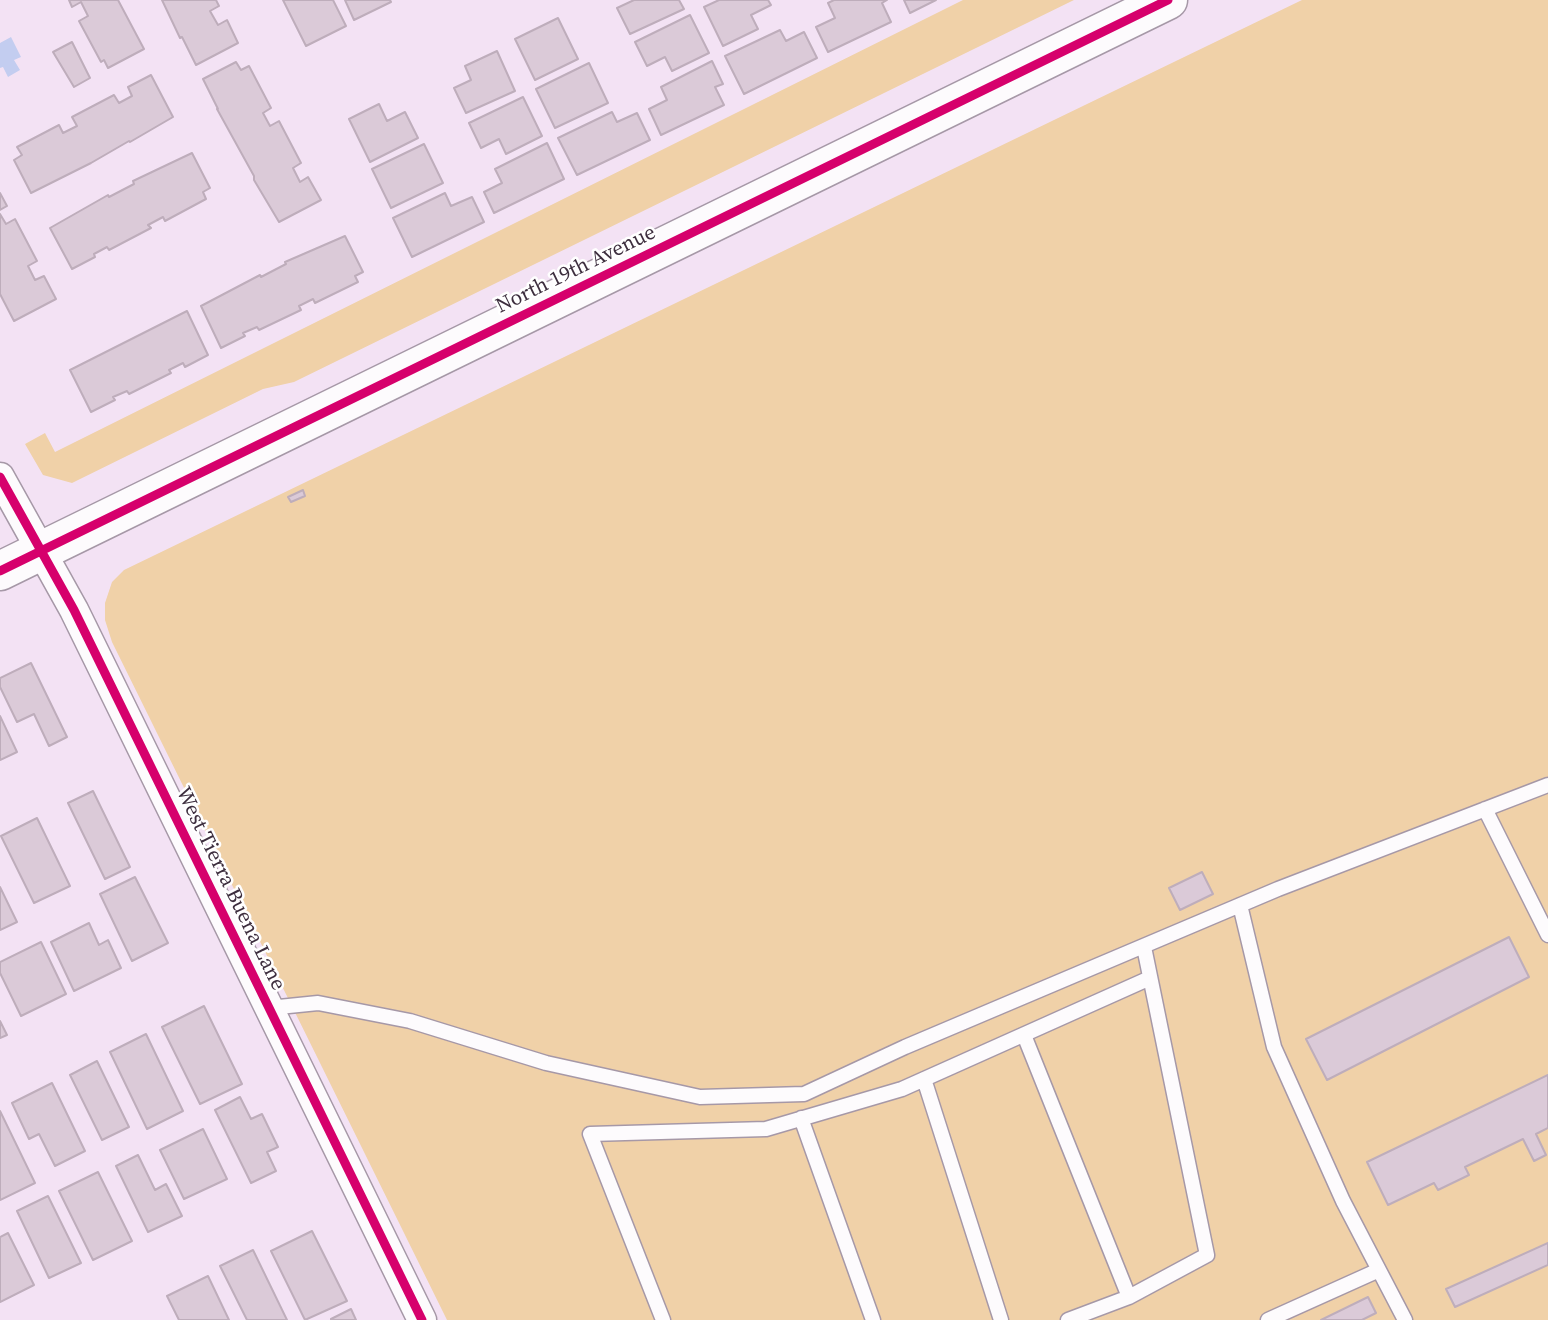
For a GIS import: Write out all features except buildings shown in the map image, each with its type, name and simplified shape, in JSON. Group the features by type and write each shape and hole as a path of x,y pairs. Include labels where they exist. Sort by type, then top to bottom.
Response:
{"main road":[{"name":"North 19th Avenue","path":"0,571 1168,0"}],"street":[{"name":"West Tierra Buena Lane","path":"0,477 74,610 422,1320"}],"lane":[{"path":"269,1008 318,1003 411,1021 546,1063 700,1097 804,1094 905,1047 1240,905 1548,785"},
{"path":"1485,810 1548,935"},
{"path":"1240,905 1274,1047 1343,1201 1405,1320"},
{"path":"1068,1320 1129,1297 1207,1255 1144,947"},
{"path":"663,1320 590,1134 766,1129 902,1089 1150,978"},
{"path":"1024,1035 1129,1297"},
{"path":"924,1079 1002,1320"},
{"path":"801,1118 873,1320"},
{"path":"1268,1320 1379,1270"}],"shaded area":[{"path":"963,0 1074,0 294,382 263,389 72,483 43,475 25,444 45,433 55,452"},
{"path":"1302,0 1548,0 1548,1320 447,1320 112,642 105,620 105,603 112,582 124,570"}],"water":[{"path":"11,37 21,57 14,60 20,70 8,77 3,67 0,68 0,43"}],"cycle path":[{"path":"0,571 1168,0"},
{"path":"0,477 74,610 422,1320"}]}
